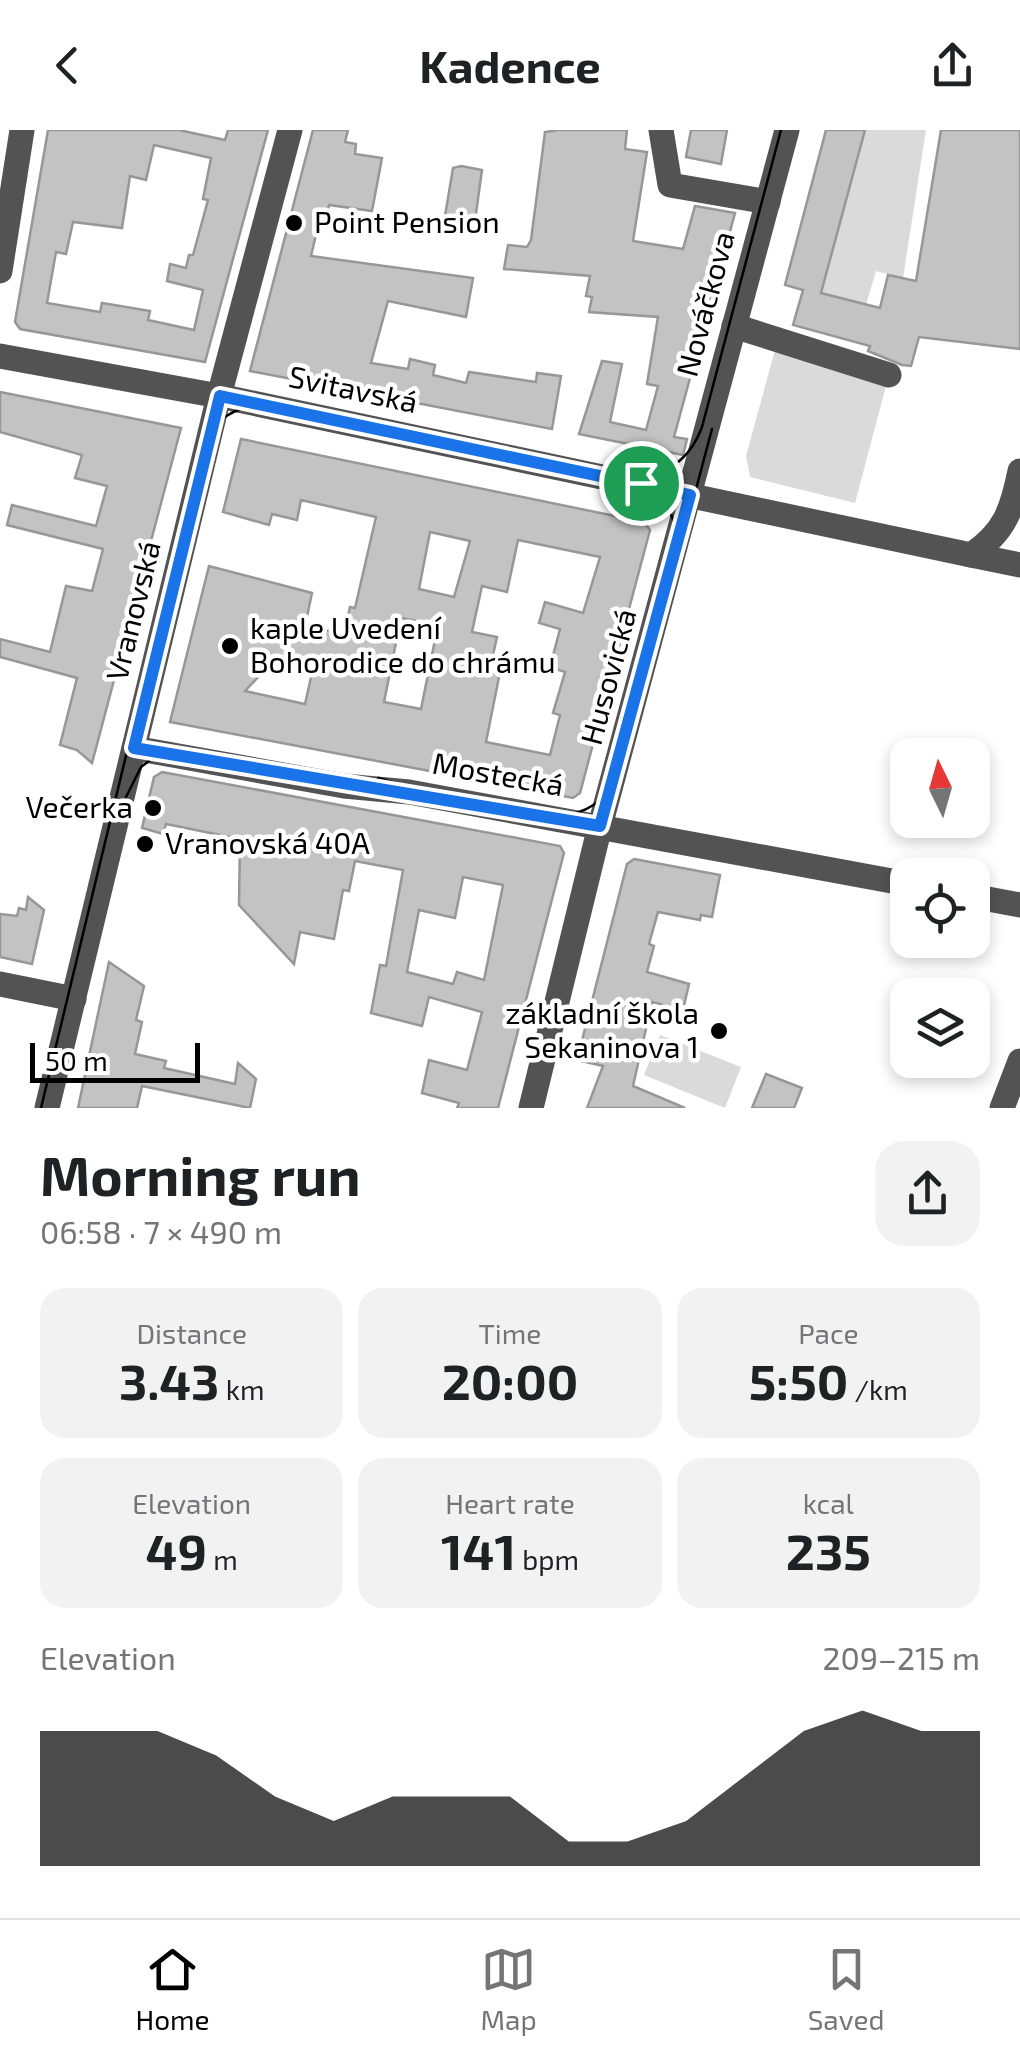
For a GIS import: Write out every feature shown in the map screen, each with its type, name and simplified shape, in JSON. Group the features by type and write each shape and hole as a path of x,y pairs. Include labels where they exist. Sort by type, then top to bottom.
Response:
{"street":[{"path":"0,271 22,130"},
{"name":"Vranovská","path":"46,1108 142,750 220,396 290,130"},
{"path":"661,130 670,185 768,202"},
{"name":"Nováčkova","path":"690,495 787,130"},
{"path":"734,326 889,375"},
{"name":"Svitavská","path":"0,356 220,396 1020,565"},
{"path":"971,555 993,540 1010,518 1020,471"},
{"name":"Husovická","path":"531,1108 600,826 690,495"},
{"name":"Mostecká","path":"142,750 344,786 409,792 890,881"},
{"path":"990,899 1020,905"},
{"path":"0,984 74,998"},
{"path":"1002,1108 1020,1061"}],"shaded area":[{"path":"865,130 926,130 903,278 876,271 866,305 822,293"},
{"path":"775,350 886,386 855,503 750,477 746,456"},
{"path":"660,1035 741,1067 725,1108 644,1075"}],"building":[{"path":"48,130 179,130 225,140 228,130 268,130 205,362 20,329 15,322","holes":["154,145 211,158 203,199 208,200 193,255 189,255 186,268 170,264 167,281 203,290 194,330 148,320 150,311 102,303 100,312 47,303 56,252 66,254 73,222 122,228 130,176 146,180"]},
{"path":"313,130 348,130 345,142 356,144 355,154 382,158 372,211 329,205 326,219 320,218 311,256 473,278 466,317 388,301 371,363 408,369 410,359 435,365 433,375 466,383 469,372 536,382 537,373 561,376 552,429 250,371"},
{"path":"627,130 625,149 647,152 633,241 683,249 695,206 735,213 674,437 687,439 683,455 579,434 602,361 622,364 610,422 646,430 658,386 647,384 658,317 589,312 592,297 586,296 590,276 504,269 508,245 527,247 531,240 545,132"},
{"path":"691,130 727,130 721,164 686,157"},
{"path":"826,130 865,130 821,293 880,308 888,275 916,281 941,130 1020,130 1020,349 919,337 911,366 868,351 870,346 793,325 803,290 785,285"},
{"path":"453,168 482,170 475,221 445,216"},
{"path":"0,392 181,428 92,763 77,750 60,745 77,678 0,657 0,639 50,652 66,586 92,591 103,549 7,525 12,505 96,526 107,486 75,478 82,455 0,432"},
{"path":"241,439 644,522 650,530 580,793 573,798 170,722 209,566 312,593 305,626 344,634 350,607 355,608 376,517 301,500 297,520 272,514 269,525 223,512","holes":["430,532 470,541 454,597 419,589","518,540 600,557 583,613 545,602 539,623 560,629 550,667 565,672 553,713 560,715 550,755 486,742 503,657 493,655 497,637 472,632 482,586 507,592","401,618 438,625 421,709 384,702","279,655 314,664 305,704 245,691"]},
{"path":"162,772 560,846 564,853 498,1108 457,1108 459,1103 422,1093 429,1060 467,1070 482,1012 429,997 422,1026 371,1013 380,965 386,966 403,870 355,861 349,891 343,890 334,939 300,932 294,964 239,905 240,839 166,824 163,834 142,828 154,777","holes":["463,877 503,885 484,980 457,972 453,984 407,972 419,910 455,918"]},
{"path":"634,859 720,875 712,917 701,915 700,920 658,912 649,944 654,946 647,972 689,984 683,1010 652,1002 633,1086 685,1108 587,1108 603,1066 577,1060 627,864"},
{"path":"28,897 44,910 32,964 0,957 0,914 17,916 19,908 26,910"},
{"path":"109,962 144,986 136,1020 142,1022 135,1054 166,1061 164,1068 235,1084 238,1063 256,1079 250,1108 142,1086 137,1108 78,1108"},
{"path":"766,1074 802,1088 794,1108 752,1108"}],"tram line":[{"path":"41,1108 199,453 211,431 237,411 272,404 631,476 666,470 691,448 702,427 781,130"},
{"path":"378,778 473,804 548,816 586,809 608,792 622,767 712,429"},
{"path":"628,478 649,488 664,503 674,522 679,545"},
{"path":"126,797 141,767 165,749"}],"place":[{"name":"Point Pension","path":"294,223"},
{"name":"kaple Uvedení Bohorodice do chrámu","path":"230,646"},
{"name":"Večerka","path":"153,808"},
{"name":"Vranovská 40A","path":"145,844"},
{"name":"základní škola Sekaninova 1","path":"719,1031"}],"route":[{"path":"220,396 641,483 690,495 600,826 134,748 220,396"}]}
